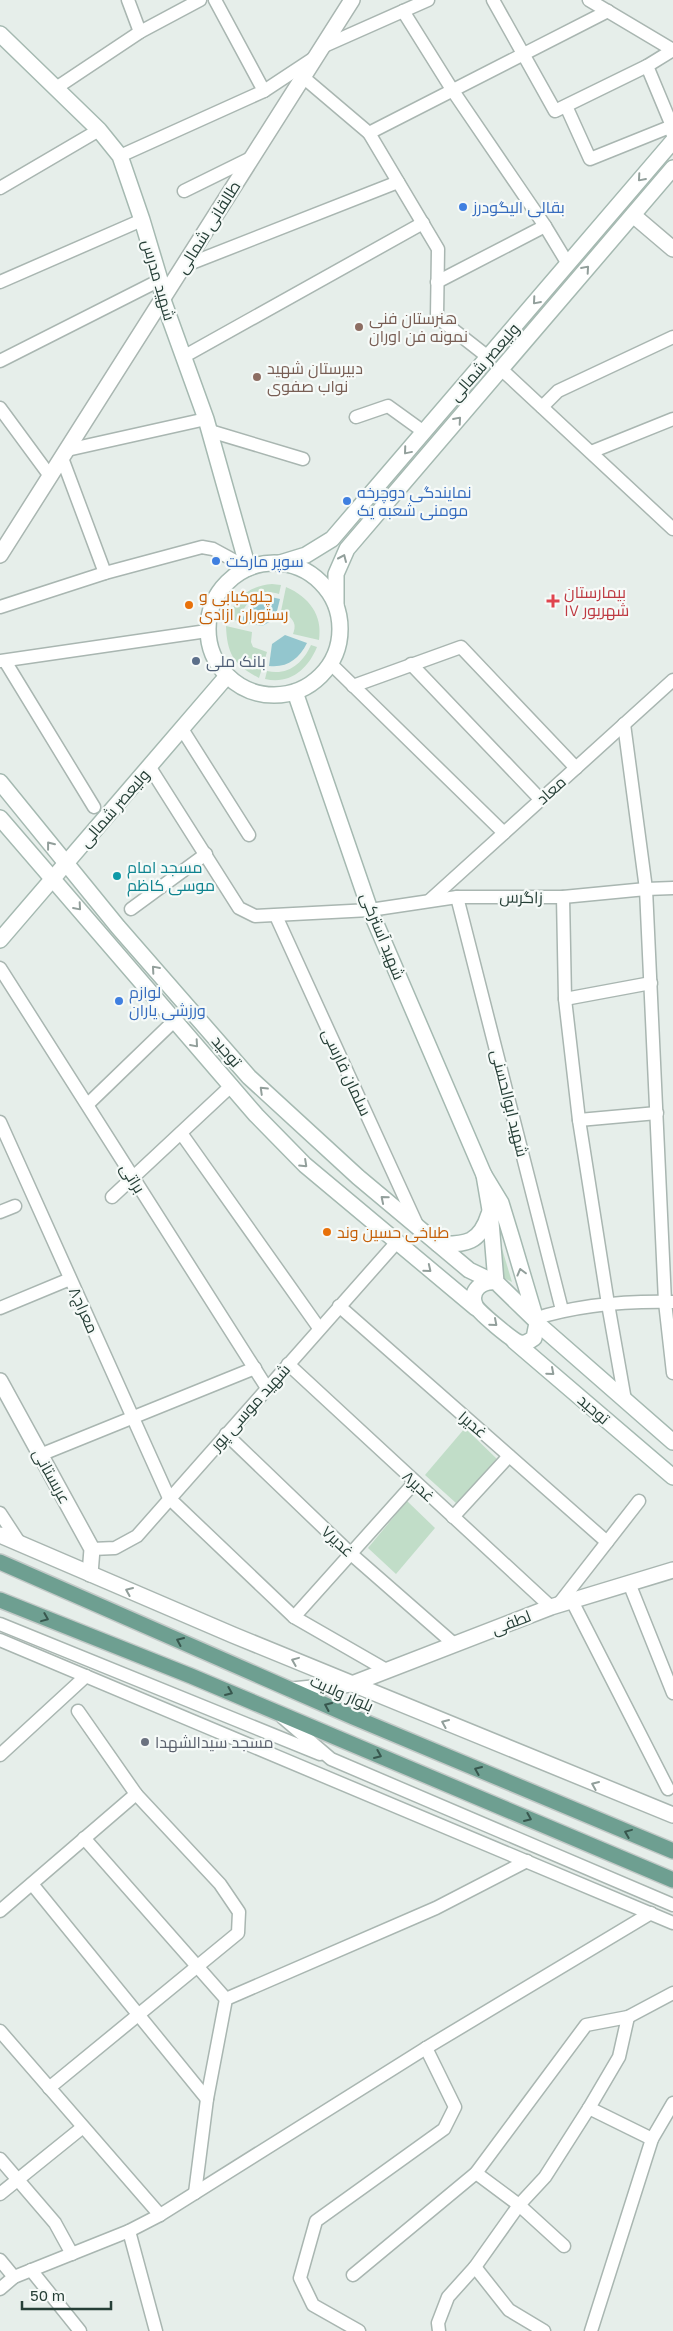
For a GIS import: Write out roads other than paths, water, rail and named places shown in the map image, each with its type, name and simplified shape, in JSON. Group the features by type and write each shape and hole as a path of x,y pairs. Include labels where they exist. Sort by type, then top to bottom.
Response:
{"main road":[{"name":"طالقانی شمالی","path":"0,555 352,0"},
{"name":"شهید مدرس","path":"3,41 56,88 99,130 120,156 160,280 163,300 208,425 248,568"},
{"name":"ولیعصر شمالی","path":"280,563 306,555 332,539 568,264 673,136"},
{"name":"ولیعصر شمالی","path":"336,605 336,574 347,549 673,168"},
{"path":"633,215 673,249"},
{"path":"264,563 296,566 311,574 326,587 336,605 341,625 339,645 331,664 316,681 296,692 277,696 259,694 242,687 227,676 217,663 210,647 207,631 210,611 218,593 231,578 248,568 264,563"},
{"name":"ولیعصر شمالی","path":"0,940 227,676"},
{"name":"شهید آسترکی","path":"296,692 370,910 484,1175"},
{"name":"توحید","path":"0,782 66,864 249,1077 285,1111 469,1270 494,1282 535,1321 673,1442"},
{"name":"توحید","path":"0,819 271,1131 305,1165 476,1308 673,1477"},
{"path":"271,1131 285,1111"},
{"path":"476,1308 474,1299 476,1289 481,1284 494,1282 490,1210 484,1175"},
{"path":"484,1175 500,1203 535,1321 534,1338 524,1343 514,1341"},
{"path":"438,1244 465,1244 473,1240 485,1228 490,1210"},
{"name":"عربستانی","path":"0,1381 92,1549"},
{"path":"0,1535 352,1684 673,1816"},
{"path":"90,1574 92,1549"},
{"name":"بلوار ولایت","path":"0,1562 292,1690 673,1851"},
{"name":"لطفی","path":"352,1684 560,1604 673,1570"},
{"path":"0,1600 275,1711 673,1880"},
{"path":"292,1690 352,1684"}],"street":[{"path":"128,0 140,32"},
{"path":"56,88 140,32 200,0"},
{"path":"216,0 264,91"},
{"path":"120,156 264,91 319,52 428,0"},
{"path":"493,0 555,111 647,66 673,50 589,0"},
{"path":"403,11 453,91 545,226 568,264"},
{"path":"369,133 608,11"},
{"path":"566,106 590,159 673,136 647,66"},
{"path":"303,77 369,133 438,249 437,317 488,357"},
{"path":"0,188 99,130"},
{"path":"184,191 253,157"},
{"path":"184,266 398,182"},
{"path":"0,282 142,220"},
{"path":"183,357 423,223"},
{"path":"438,282 545,226"},
{"path":"0,361 160,280"},
{"path":"542,407 558,391 673,337"},
{"path":"501,369 673,529"},
{"path":"356,417 388,406 424,432"},
{"path":"0,408 50,476"},
{"path":"591,452 673,419"},
{"path":"105,573 64,454 208,425 303,459"},
{"path":"0,607 105,573 202,547 213,549 248,568"},
{"path":"94,807 3,661 207,631"},
{"path":"353,686 461,647 576,768"},
{"path":"331,664 504,833"},
{"path":"411,664 541,800"},
{"name":"معاد","path":"430,901 673,680"},
{"path":"624,724 646,889 656,1113 673,1373"},
{"path":"182,729 248,835"},
{"name":"زاگرس","path":"149,766 239,908 255,916 370,910 457,896 563,898 673,888"},
{"path":"131,909 206,854"},
{"name":"شهید ابوالحسنی","path":"457,896 562,1310"},
{"path":"563,898 565,999 579,1120 608,1304 626,1400"},
{"name":"سلمان فارسی","path":"276,916 418,1227"},
{"name":"براتی","path":"0,968 267,1388"},
{"path":"565,999 651,983"},
{"path":"88,1104 175,1020"},
{"path":"112,1198 232,1085"},
{"path":"579,1120 656,1113"},
{"name":"معراج۸","path":"0,1122 169,1498"},
{"path":"181,1133 320,1328"},
{"path":"0,1212 15,1206"},
{"name":"شهید موسی پور","path":"92,1549 115,1548 137,1536 396,1242"},
{"path":"0,1308 70,1279"},
{"path":"535,1321 562,1310 608,1304 669,1302"},
{"name":"غدیر۱","path":"339,1306 607,1542"},
{"name":"غدیر۸","path":"288,1364 453,1517 560,1604"},
{"path":"40,1455 255,1368"},
{"name":"غدیر۷","path":"226,1434 350,1552 454,1644"},
{"path":"453,1517 509,1456"},
{"path":"294,1617 350,1552 415,1482"},
{"path":"169,1498 294,1617 388,1671"},
{"path":"639,1501 560,1604 668,1789"},
{"path":"0,1512 20,1542"},
{"path":"628,1582 673,1693"},
{"path":"0,1624 331,1759 673,1905"},
{"path":"0,1640 673,1923"},
{"path":"0,1754 86,1676"},
{"path":"49,2088 238,1933 238,1912 220,1884 136,1794 78,1711"},
{"path":"275,1711 331,1759"},
{"path":"0,1911 136,1794"},
{"path":"84,1838 226,1999"},
{"path":"613,1880 622,1858"},
{"path":"226,1999 436,1908 527,1861"},
{"path":"32,1884 207,2099"},
{"path":"0,2289 14,2277 129,2231 160,2215 426,2048 650,1913"},
{"path":"352,2275 476,2173 586,2025 628,2017 673,1993"},
{"path":"195,2193 207,2099 226,1999"},
{"path":"439,2331 438,2323 448,2297 475,2267 519,2205 544,2177 589,2108 619,2057 628,2017"},
{"path":"0,2032 160,2215"},
{"path":"359,2331 313,2305 300,2278 316,2221 444,2129 455,2107 426,2048"},
{"path":"591,2331 652,2139 673,2103"},
{"path":"589,2108 652,2139"},
{"path":"0,2194 83,2127"},
{"path":"0,2159 55,2223 72,2254"},
{"path":"476,2173 519,2205 564,2246"},
{"path":"129,2231 156,2331"},
{"path":"0,2260 14,2277"},
{"path":"475,2267 509,2310 544,2331"},
{"path":"31,2270 80,2331"}],"water":[{"path":"271,597 280,599 275,619 262,626 243,622 243,617 252,605"},
{"path":"285,635 307,643 300,654 292,661 281,666 269,666 272,644"}],"place":[{"name":"بقالی الیگودرز","path":"463,207"},
{"name":"هنرستان فنی نمونه فن اوران","path":"359,327"},
{"name":"دبیرستان شهید نواب صفوی","path":"257,377"},
{"name":"نمایندگی دوچرخه مومنی شعبه یک","path":"347,501"},
{"name":"سوپر مارکت","path":"216,561"},
{"name":"بیمارستان ۱۷ شهریور","path":"553,601"},
{"name":"چلوکبابی و رستوران ازادی","path":"189,605"},
{"name":"بانک ملی","path":"196,661"},
{"name":"مسجد امام موسی کاظم","path":"117,876"},
{"name":"لوازم ورزشی یاران","path":"119,1001"},
{"name":"طباخی حسین وند","path":"327,1232"},
{"name":"مسجد سیدالشهدا","path":"145,1742"}]}
